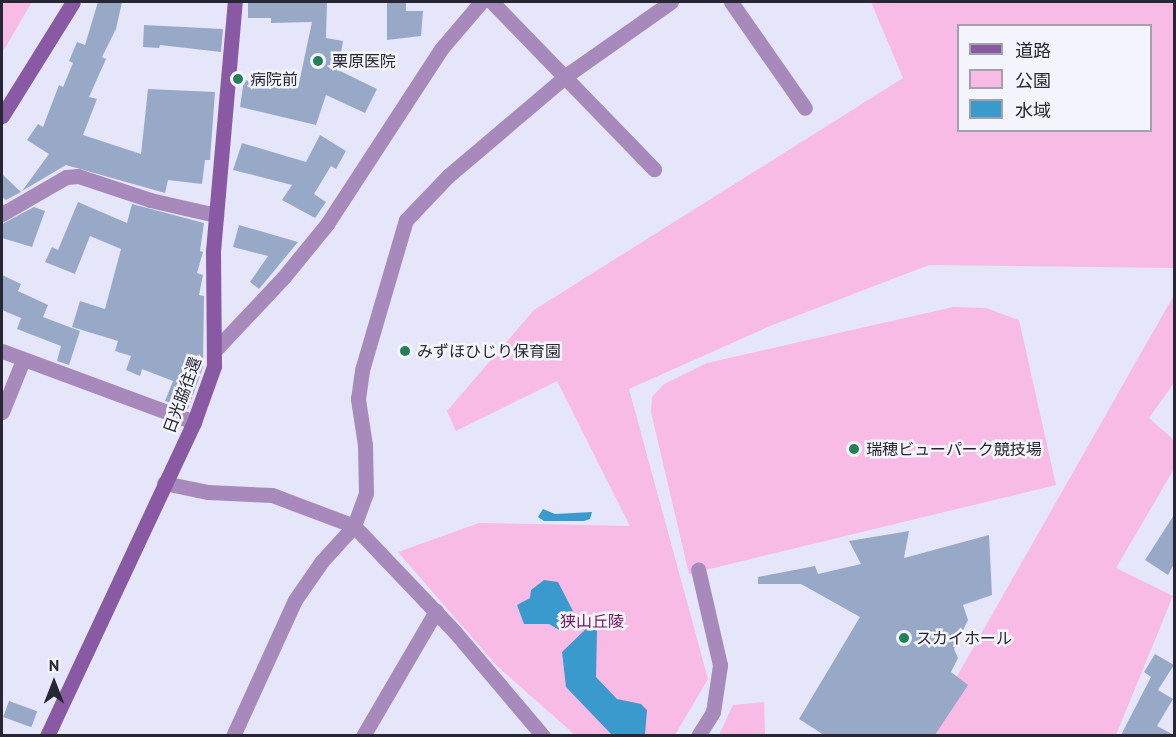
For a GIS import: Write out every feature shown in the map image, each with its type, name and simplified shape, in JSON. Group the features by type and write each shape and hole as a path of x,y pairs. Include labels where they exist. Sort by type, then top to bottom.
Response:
{"street":[{"path":"2,116 73,2"},
{"name":"日光脇往還","path":"47,735 194,422 216,349 216,215 235,2"},
{"path":"216,349 283,278 327,224 441,48 481,2"},
{"path":"492,2 567,75 654,169"},
{"path":"233,735 295,600 322,561 354,526 368,479 358,399 362,370 406,220 448,176 567,75 671,2"},
{"path":"731,2 805,108"},
{"path":"2,214 66,177 78,176 150,200 216,215"},
{"path":"2,351 194,422"},
{"path":"2,412 22,360"},
{"path":"165,483 208,492 272,495 354,526 436,611 543,735"},
{"path":"698,735 712,712 720,687 720,665 699,569"},
{"path":"363,735 436,611"}],"green space":[{"path":"2,2 32,2 2,53"},
{"name":"狭山丘陵","path":"871,2 1174,2 1174,268 929,265 770,326 629,389 708,679 675,735 575,735 496,665 398,552 479,523 630,526 557,381 456,431 447,411 534,310 903,78"},
{"path":"1174,295 1174,383 1149,418 1174,440 1174,469 1116,568 1173,596 1116,735 923,736"},
{"name":"瑞穂ビューパーク競技場","path":"953,307 986,308 1019,320 1056,485 689,574 651,412 652,397 664,384 707,363"},
{"path":"764,702 765,735 719,735 733,705"}],"water":[{"path":"543,509 555,514 592,512 590,519 584,521 544,521 538,517"},
{"path":"544,580 558,582 573,611 575,622 561,631 549,624 524,624 517,605 530,598 531,590"},
{"path":"589,626 597,631 596,677 617,699 641,704 647,710 645,735 612,735 566,687 562,652"}],"building":[{"path":"98,2 122,2 116,29 102,57 106,59 89,97 97,99 83,135 141,154 148,89 215,92 210,160 205,160 202,184 168,180 165,193 66,165 22,191 49,154 27,140 38,124 43,127 59,85 63,87 73,63 69,61 77,42 85,45"},
{"path":"248,2 327,2 326,38 343,41 338,70 377,89 365,113 326,95 316,125 240,107 244,80 298,88 312,22 271,23 271,18 248,18"},
{"path":"387,2 406,2 406,11 423,11 421,36 387,40"},
{"path":"144,25 223,29 221,52 160,45 159,48 143,47"},
{"path":"320,135 346,151 336,169 331,166 314,194 326,202 315,218 282,200 292,185 233,170 242,143 306,162"},
{"path":"2,174 21,192 6,200 2,197"},
{"path":"78,202 127,223 132,204 204,223 200,251 203,252 197,273 203,275 199,295 204,296 203,367 188,409 165,401 173,381 142,369 140,376 126,370 131,356 115,351 118,341 72,327 80,301 105,309 121,249 90,236 75,274 45,262 52,247 58,250"},
{"path":"34,207 45,211 32,247 2,238 2,224"},
{"path":"239,225 298,242 259,289 250,282 268,256 233,247"},
{"path":"2,275 21,284 18,291 48,305 43,317 80,331 69,365 57,361 61,346 17,329 21,318 2,310"},
{"path":"1174,515 1174,564 1168,575 1145,560"},
{"name":"スカイホール","path":"909,531 904,558 989,535 992,595 963,605 968,620 954,649 958,658 951,672 968,685 935,735 824,735 799,719 860,617 801,584 758,584 758,577 815,566 818,574 861,564 849,541"},
{"path":"1155,654 1174,665 1158,690 1173,699 1157,726 1174,735 1121,735 1151,677 1144,672"},
{"path":"9,701 37,711 31,727 3,717"}],"place":[{"name":"栗原医院","path":"318,61"},
{"name":"病院前","path":"238,79"},
{"name":"みずほひじり保育園","path":"405,351"},
{"name":"瑞穂ビューパーク競技場","path":"854,449"},
{"name":"スカイホール","path":"904,638"}]}
